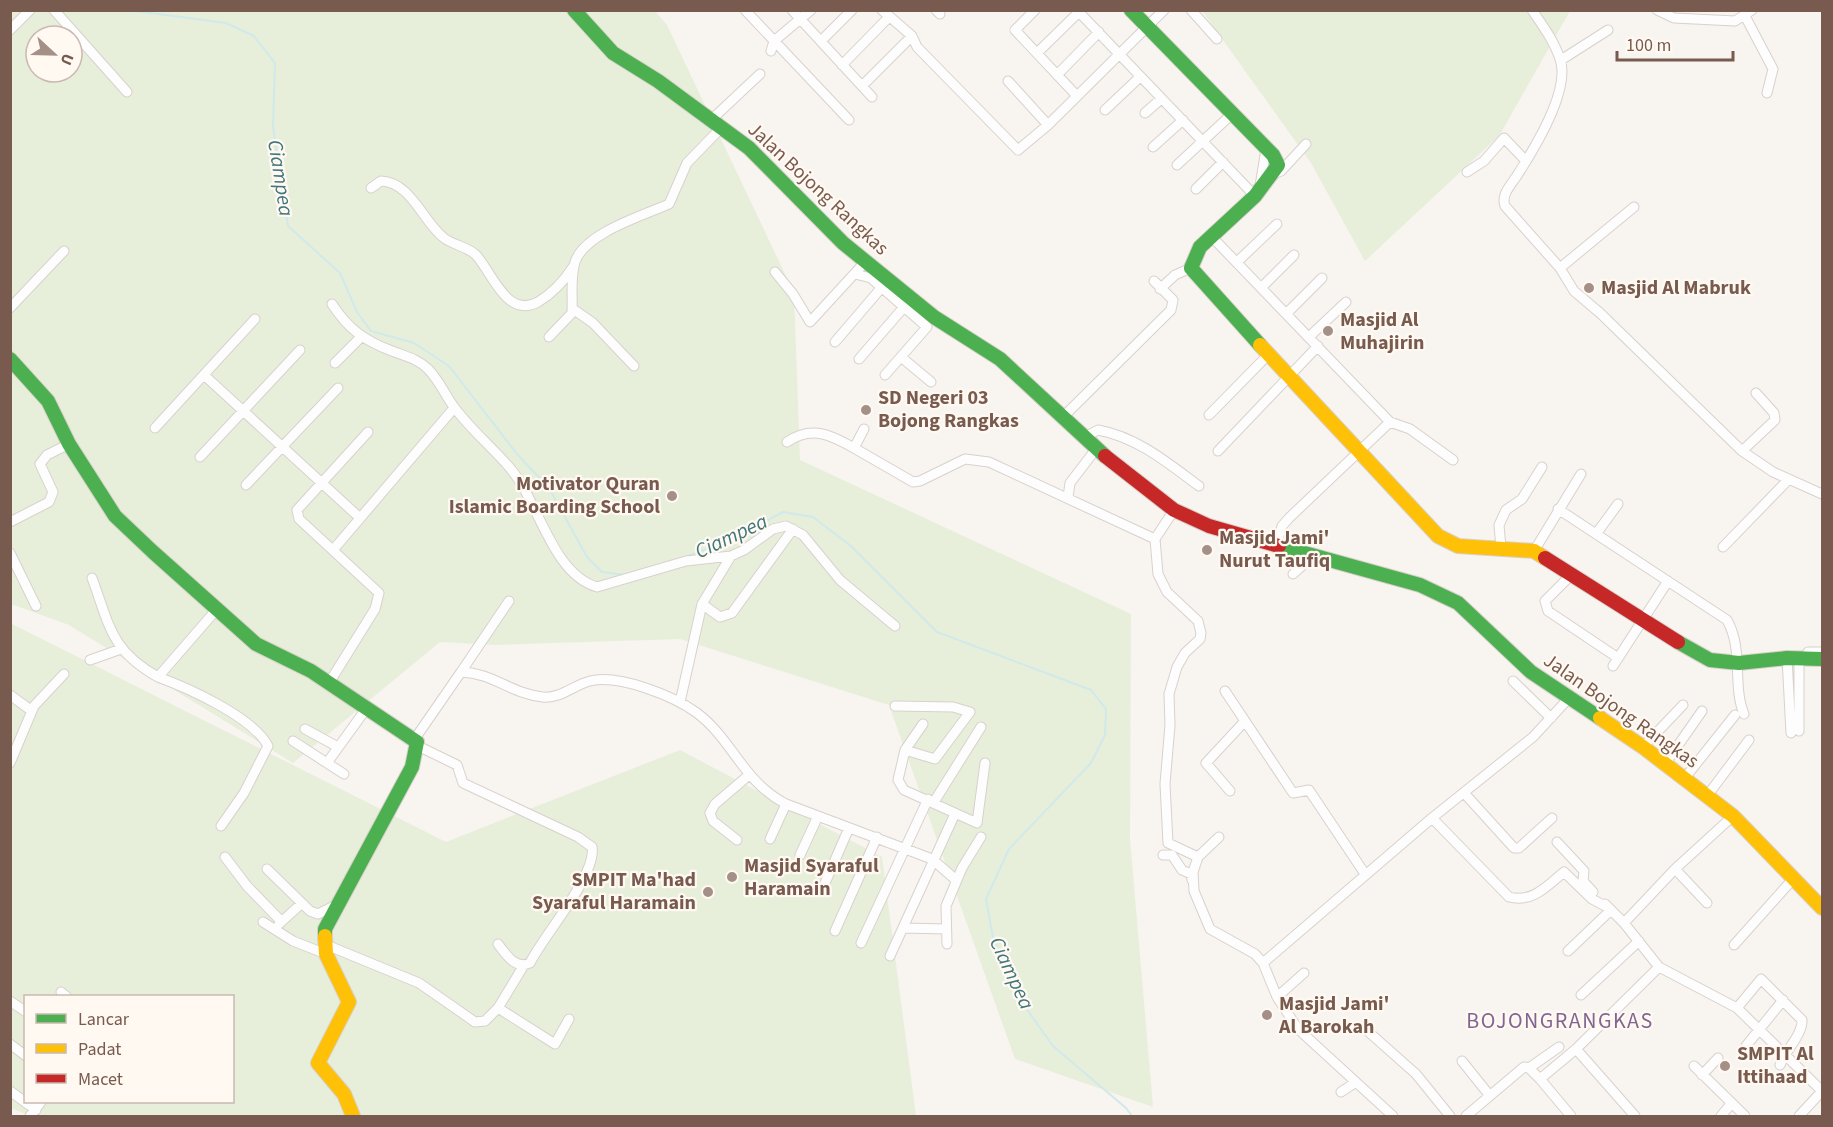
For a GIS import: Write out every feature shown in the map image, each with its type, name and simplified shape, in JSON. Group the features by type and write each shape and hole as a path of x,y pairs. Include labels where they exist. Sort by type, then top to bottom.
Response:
{"street":[{"path":"10,30 30,10"},
{"path":"54,10 66,24"},
{"name":"Jalan Bojong Rangkas","path":"574,10 613,53 658,81 769,166 821,223 934,317 1000,359 1096,449 1174,510 1209,526 1420,585 1447,597 1504,644 1531,672 1643,747 1733,816 1822,908"},
{"path":"745,10 772,46 849,120"},
{"path":"792,10 872,97"},
{"path":"772,46 811,10"},
{"path":"821,41 852,10"},
{"path":"1035,10 1015,30 1077,96"},
{"path":"1131,10 1273,155 1278,165 1257,192 1196,252 1191,268 1175,275 1160,289"},
{"path":"843,65 886,14 912,36 917,47 1015,148 1022,149 1121,55 1164,10"},
{"path":"1191,10 1217,39"},
{"path":"1532,10 1561,60 1560,92 1526,161 1506,193 1503,203 1560,268 1574,291 1600,313 1742,451 1763,467 1822,494"},
{"path":"1657,10 1674,18 1735,21 1748,13 1773,69 1767,93"},
{"path":"1037,54 1078,11 1223,162 1257,192"},
{"path":"1561,60 1608,30"},
{"path":"1057,75 1099,32"},
{"path":"862,86 912,36"},
{"path":"84,45 127,92"},
{"path":"371,188 381,182 389,182 402,190 442,237 475,254 507,298 519,307 528,307 546,297 590,241 669,204 687,163 716,124 760,74"},
{"path":"1105,110 1140,77"},
{"path":"1008,81 1048,125"},
{"path":"1145,113 1161,99"},
{"path":"1177,165 1232,114"},
{"path":"1153,147 1183,120"},
{"path":"1467,172 1484,161 1504,138 1526,161"},
{"path":"1271,175 1281,171 1306,144"},
{"path":"1257,192 1266,149"},
{"path":"1196,189 1223,162"},
{"path":"1560,268 1634,207"},
{"path":"1237,262 1277,224"},
{"path":"1212,237 1310,336 1390,422 1410,429 1453,460"},
{"path":"10,308 64,251"},
{"path":"1261,288 1294,255"},
{"path":"775,272 793,294 810,322 866,261"},
{"path":"549,337 570,317 573,309 571,293 574,264"},
{"path":"1191,268 1288,377 1438,536 1458,546 1534,551 1643,621 1710,660 1739,663 1804,659"},
{"path":"855,274 871,278 927,327 885,375"},
{"path":"1287,314 1322,278"},
{"path":"1063,417 1171,310 1173,300 1154,281"},
{"path":"835,342 882,288"},
{"path":"1310,336 1346,302"},
{"path":"332,304 346,325 361,337 420,363 435,378 454,408 511,469 535,505 550,540 570,570 588,584 597,587 686,561 731,556 744,550 773,528 786,526 803,535 840,580 895,626"},
{"path":"859,359 904,307"},
{"path":"573,309 593,323 634,366"},
{"path":"155,428 255,319"},
{"path":"335,363 361,337"},
{"path":"1218,451 1318,346"},
{"path":"200,457 300,350"},
{"path":"1209,415 1269,354"},
{"path":"901,357 931,382"},
{"path":"10,359 48,401 69,444 115,516 260,647 329,683 416,743 457,765 463,783 578,837 592,847 586,873 573,898 545,936 530,963 524,965 514,963 498,944"},
{"path":"204,375 360,518"},
{"path":"246,485 338,388"},
{"path":"1742,451 1775,416 1756,393"},
{"path":"333,550 454,408"},
{"path":"1276,545 1282,526 1289,518 1358,449 1390,422"},
{"path":"854,448 864,429"},
{"path":"1085,437 1098,430 1132,441 1154,453 1199,486"},
{"path":"329,683 375,609 379,592 296,514 299,506 368,432"},
{"path":"787,442 807,433 817,432 854,448 916,483 960,460 972,458 989,462 1155,539"},
{"path":"10,522 49,502 53,492 40,464 47,455 69,444"},
{"path":"1068,497 1070,483 1096,449"},
{"path":"1501,548 1499,525 1506,510 1522,499 1542,467"},
{"path":"1534,551 1581,474"},
{"path":"1724,547 1788,480"},
{"path":"1596,534 1618,504"},
{"path":"1558,509 1727,620 1739,663 1740,715 1684,779"},
{"path":"1174,510 1155,539 1161,584 1200,627 1200,639 1185,653 1172,678 1165,784 1168,843 1198,857"},
{"path":"702,604 720,617 732,613 793,529"},
{"path":"10,553 36,606"},
{"path":"1293,574 1314,555"},
{"path":"680,702 702,604 731,556"},
{"path":"1571,575 1545,601 1545,606 1548,611 1615,662 1668,581"},
{"path":"92,578 121,649 129,659 158,677 190,688 223,707 268,746 244,793 221,826"},
{"path":"353,1116 344,1094 318,1063 349,1002 325,949 327,921 412,767 416,743 509,601"},
{"path":"158,677 217,609"},
{"path":"90,660 121,649"},
{"path":"1795,732 1804,659 1808,652 1822,652"},
{"path":"461,672 483,674 506,687 541,697 558,695 591,681 608,680 648,689 680,702 700,715 766,794 786,804 932,859 956,880"},
{"path":"10,763 32,711 64,674"},
{"path":"1514,681 1551,718"},
{"path":"1225,691 1293,793 1310,789 1365,874"},
{"path":"10,695 32,711"},
{"path":"1263,963 1365,874 1533,737 1569,698"},
{"path":"1643,747 1683,705"},
{"path":"895,706 953,707 970,712 935,759 905,750"},
{"path":"327,763 366,709"},
{"path":"1665,764 1702,711"},
{"path":"1230,791 1206,767 1206,763 1245,721"},
{"path":"923,724 905,750 898,770 900,788 977,823 985,763"},
{"path":"861,944 931,801 981,727"},
{"path":"305,729 338,747"},
{"path":"1707,796 1749,740"},
{"path":"293,741 344,774"},
{"path":"737,840 713,821 710,813 715,804 749,775"},
{"path":"1465,794 1514,848 1519,848 1552,818"},
{"path":"770,839 786,804"},
{"path":"800,855 818,816"},
{"path":"1624,923 1675,869 1733,816"},
{"path":"890,956 932,859 953,818"},
{"path":"1432,818 1509,897 1525,898 1541,892 1564,872 1592,899 1609,909"},
{"path":"825,883 849,828"},
{"path":"835,931 877,837"},
{"path":"947,944 946,906 956,880 981,837"},
{"path":"1193,882 1198,857 1219,837"},
{"path":"1557,842 1584,871 1583,881 1624,923 1659,967 1737,1008 1762,1029 1822,1091 1799,1116"},
{"path":"1163,855 1172,855 1182,870 1191,874 1196,897 1210,929 1255,954 1263,963 1277,997 1298,1029 1393,1116"},
{"path":"225,856 247,886 281,921"},
{"path":"267,869 301,904 318,914 336,905"},
{"path":"1675,869 1707,903"},
{"path":"1734,945 1793,879"},
{"path":"275,931 281,921 301,904"},
{"path":"1568,951 1609,909"},
{"path":"263,922 275,931 419,983 475,1022 485,1021 498,1008 524,965"},
{"path":"903,928 946,929"},
{"path":"1581,995 1639,941"},
{"path":"1540,1079 1576,1049 1659,967"},
{"path":"1277,997 1304,973"},
{"path":"1737,1008 1761,979 1803,1023 1784,1053 1780,1065"},
{"path":"1746,1046 1762,1029 1783,1000"},
{"path":"10,1001 24,1011"},
{"path":"498,1008 555,1044 569,1019"},
{"path":"1363,1027 1416,1074 1450,1116"},
{"path":"10,1044 24,1054"},
{"path":"1466,1116 1524,1067 1529,1068 1559,1047"},
{"path":"1576,1049 1635,1116"},
{"path":"1702,1075 1719,1058"},
{"path":"1462,1061 1490,1096"},
{"path":"1694,1066 1745,1116"},
{"path":"1529,1068 1570,1116"},
{"path":"1341,1092 1356,1082"},
{"path":"10,1091 24,1101"},
{"path":"1721,1116 1731,1104"}],"green space":[{"path":"10,11 655,11 667,25 794,293 800,460 1131,614 1130,839 1153,1107 1015,1059 889,705 680,639 496,645 440,642 293,763 69,625 11,604"},
{"path":"1202,11 1570,11 1499,136 1365,261 1311,163"},
{"path":"10,623 446,842 680,750 882,857 916,1116 30,1116 11,1108"}],"waterway":[{"name":"Ciampea","path":"128,10 226,23 254,36 275,63 273,127 288,226 340,273 357,312 371,331 414,343 449,366 517,454 549,488 587,557 602,572 626,575"},
{"name":"Ciampea","path":"685,557 731,540 783,512 813,517 851,546 937,632 1091,690 1106,709 1105,735 1091,763 1009,849 986,899 993,938 1018,997 1053,1046 1126,1108 1132,1116"}],"traffic: fast":[{"path":"574,10 613,53 658,81 749,148 843,243 934,317 1000,359 1105,456"},
{"path":"1131,10 1273,155 1278,165 1255,196 1200,247 1191,268 1260,345"},
{"path":"10,359 48,401 69,444 115,516 153,552 256,644 311,671 417,742 412,767 325,929 325,936"},
{"path":"1279,546 1420,585 1458,603 1531,672 1600,718"},
{"path":"1678,642 1710,660 1739,663 1787,658 1822,659"}],"traffic: slow":[{"path":"1260,345 1438,536 1458,546 1534,551 1545,558"},
{"path":"1600,718 1643,747 1733,816 1822,908"},
{"path":"325,936 326,954 349,1002 318,1063 344,1094 353,1116"}],"traffic: jam":[{"path":"1105,456 1174,510 1209,526 1279,546"},
{"path":"1545,558 1678,642"}],"place":[{"name":"Masjid Al Mabruk","path":"1589,288"},
{"name":"Masjid Al Muhajirin","path":"1328,331"},
{"name":"SD Negeri 03 Bojong Rangkas","path":"866,410"},
{"name":"Motivator Quran Islamic Boarding School","path":"672,496"},
{"name":"Masjid Jami' Nurut Taufiq","path":"1207,550"},
{"name":"Masjid Syaraful Haramain","path":"732,877"},
{"name":"SMPIT Ma'had Syaraful Haramain","path":"708,892"},
{"name":"Masjid Jami' Al Barokah","path":"1267,1015"},
{"name":"SMPIT Al Ittihaad","path":"1725,1066"}],"district":[{"name":"BOJONGRANGKAS","path":"1560,1021"}]}
